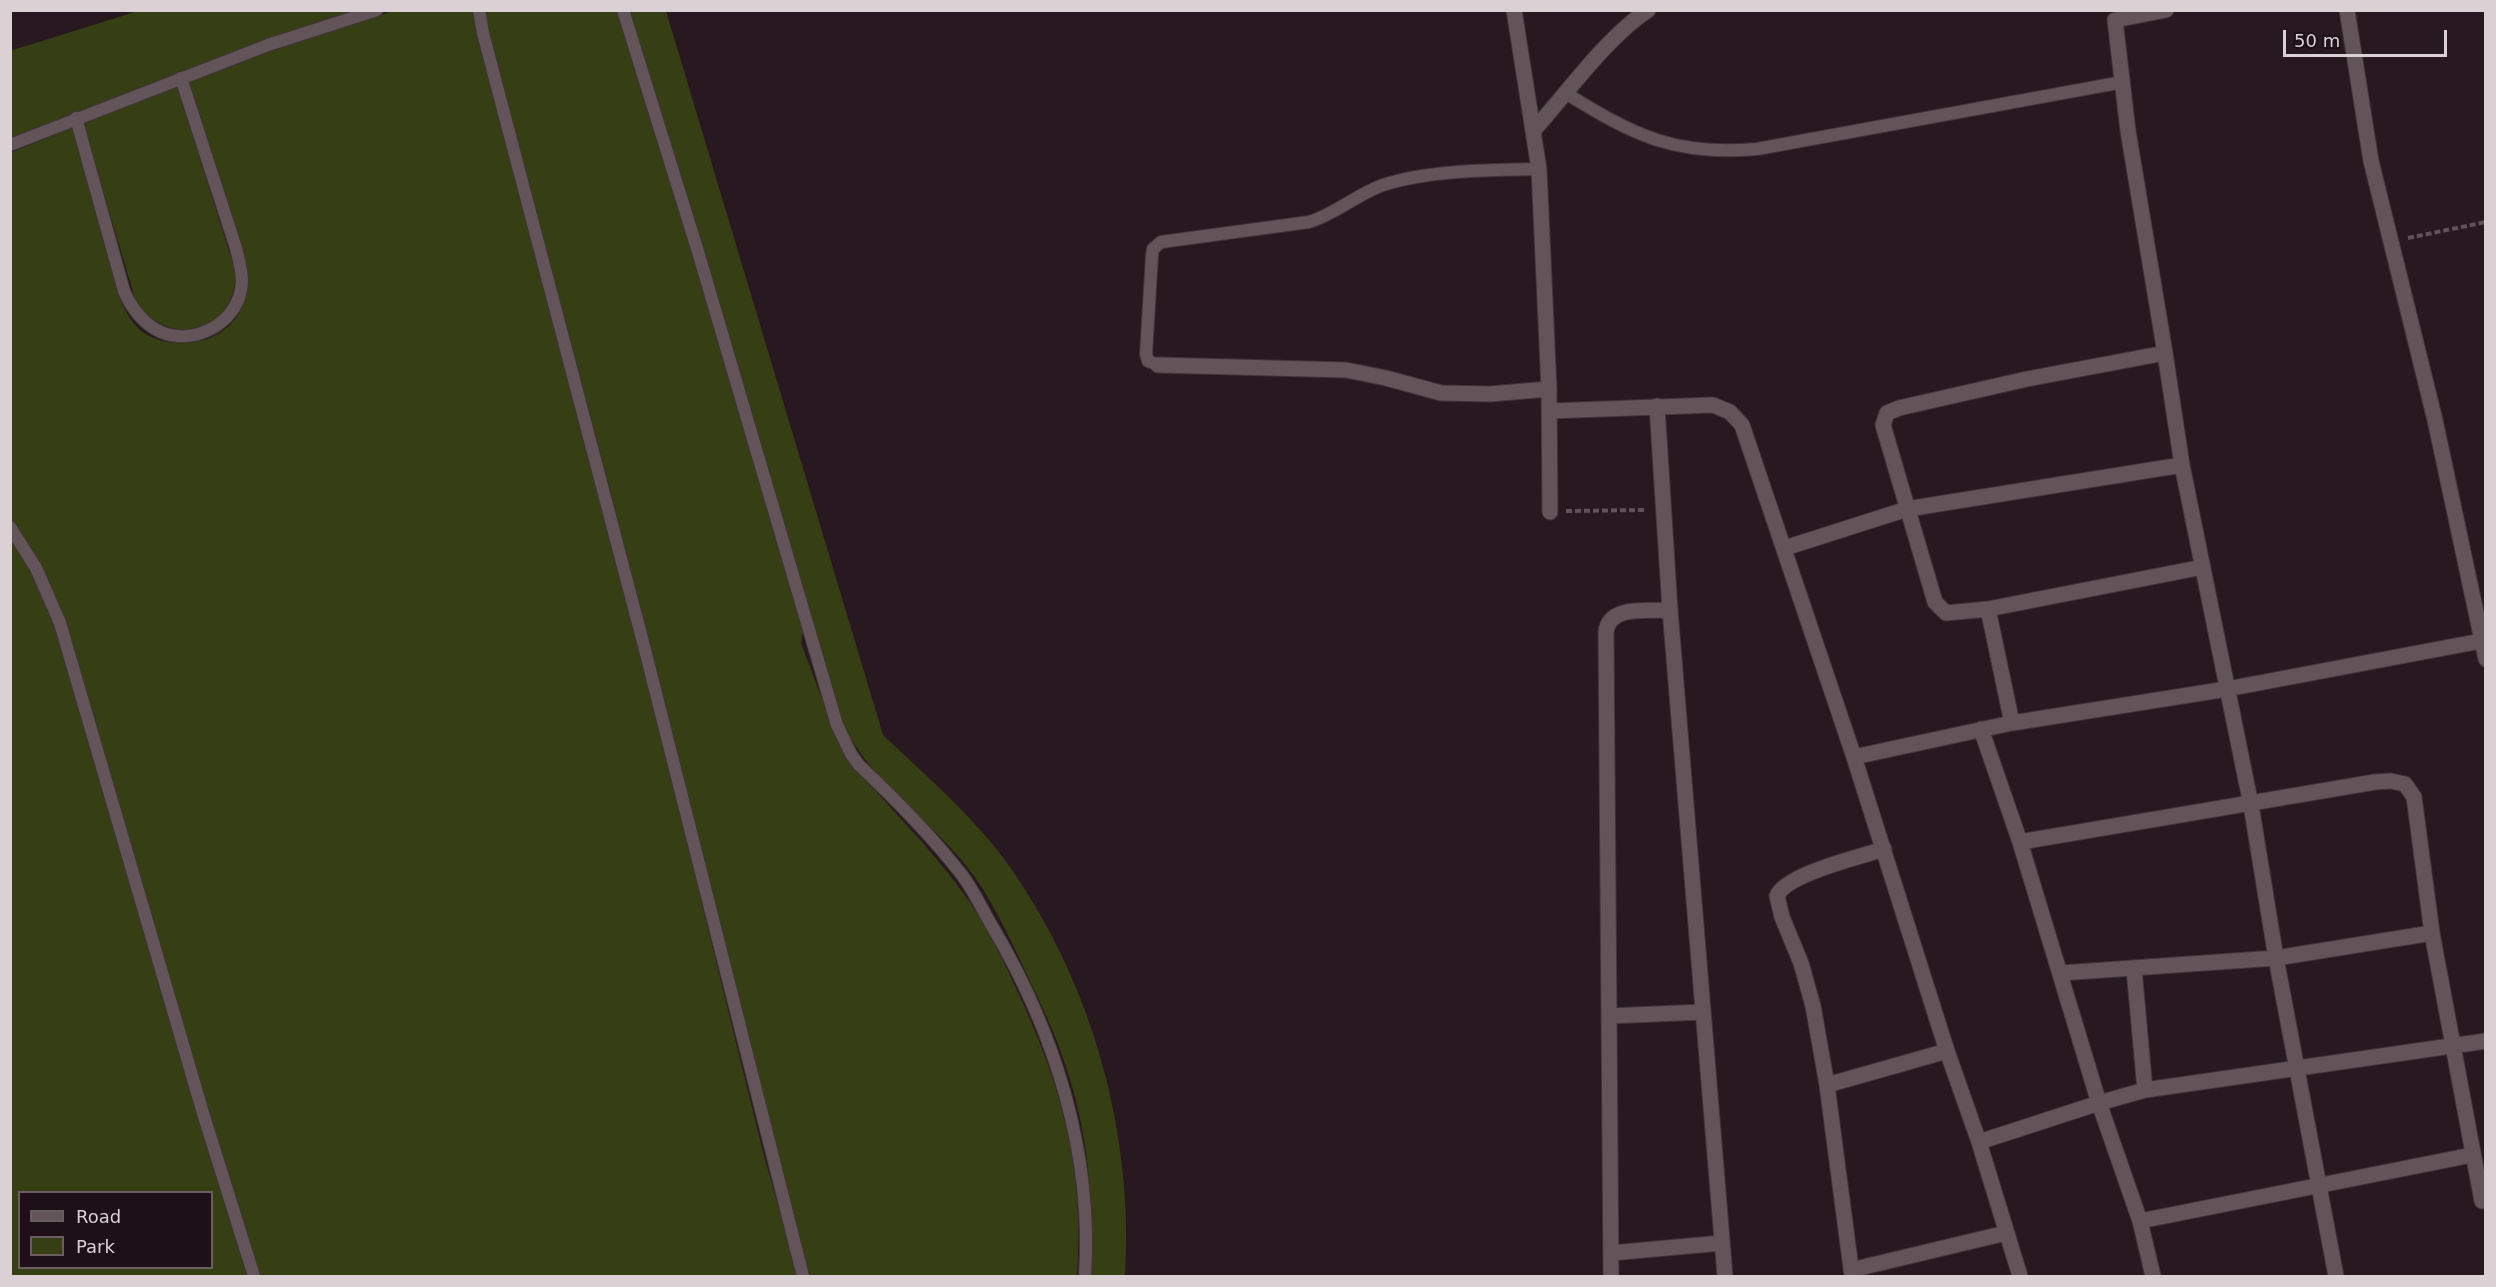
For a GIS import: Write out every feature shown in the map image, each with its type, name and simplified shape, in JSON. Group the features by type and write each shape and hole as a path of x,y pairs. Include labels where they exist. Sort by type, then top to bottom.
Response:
{"street":[{"path":"1514,10 1539,170 1549,389 1550,512"},
{"path":"1534,130 1608,45 1648,10"},
{"path":"2166,10 2144,12 2115,20 2128,131 2182,465 2251,805 2296,1069 2336,1276"},
{"path":"2347,10 2371,161 2435,420 2486,659"},
{"path":"2165,353 1997,385 1891,411 1884,417 1882,425 1937,606 1950,614 1988,609 2203,567"},
{"path":"1158,365 1346,370 1441,393 1490,394 1549,389"},
{"path":"1549,411 1713,405 1722,407 1737,418 1746,433 1884,849 2020,1276"},
{"path":"1657,406 1670,610 1725,1276"},
{"path":"1785,548 1907,509 2182,465"},
{"path":"1988,609 2012,723"},
{"path":"1611,1276 1606,626 1612,616 1618,613 1670,610"},
{"path":"1854,757 2012,723 2228,689 2481,641"},
{"path":"1981,729 2020,842 2099,1103 2140,1221 2153,1276"},
{"path":"2020,842 2251,805 2375,782 2391,781 2404,784 2414,797 2432,933 2482,1201"},
{"path":"1884,849 1802,876 1783,886 1777,896 1782,918 1807,982 1827,1085 1852,1273 2006,1233"},
{"path":"2061,973 2276,958 2432,933"},
{"path":"2134,969 2145,1090"},
{"path":"1609,1016 1703,1012"},
{"path":"1979,1142 2145,1090 2486,1041"},
{"path":"1827,1085 1947,1051"},
{"path":"2140,1221 2472,1155"},
{"path":"1611,1253 1722,1244"}],"lane":[{"path":"10,145 268,45 377,10"},
{"path":"479,10 483,33 644,646 803,1276"},
{"path":"623,10 699,255 837,726 859,765 946,857 975,894 1008,952 1048,1040 1070,1109 1078,1145 1083,1179 1087,1250 1085,1276"},
{"path":"76,118 124,291 132,308 146,323 162,332 182,336 208,330 226,320 234,309 242,289 241,271 236,248 181,78"},
{"path":"1567,94 1616,124 1642,136 1698,150 1728,152 1757,149 2123,82"},
{"path":"1158,365 1148,361 1146,354 1152,255 1153,249 1161,242 1309,222 1322,218 1384,185 1411,179 1455,172 1539,170"},
{"path":"10,527 36,568 60,623 203,1113 254,1276"}],"path":[{"path":"2390,242 2486,222"},
{"path":"1550,512 1648,510 1648,521"}],"green space":[{"path":"138,11 364,11 162,79 11,138 10,45 13,50"},
{"path":"393,11 474,11 477,34 639,648 763,1152 798,1276 259,1276 147,908 65,623 41,570 11,519 10,153 74,127 116,285 132,321 150,336 173,343 198,342 209,338 228,327 239,313 246,297 248,269 187,81"},
{"path":"485,11 619,11 804,625 801,643 840,746 854,766 938,861 972,905 1004,962 1045,1057 1057,1092 1073,1162 1079,1237 1077,1276 809,1276 610,489 488,33"},
{"path":"629,11 666,11 883,735 968,816 1012,870 1040,915 1065,963 1086,1013 1115,1116 1123,1170 1126,1223 1125,1276 1091,1276 1091,1198 1085,1146 1074,1095 1052,1030 1003,926 981,887 964,863 868,763 843,724"},
{"path":"177,86 236,273 233,294 225,310 214,321 200,328 184,330 168,327 152,318 137,305 83,123"},
{"path":"10,535 27,562 55,625 247,1276 11,1276"}]}
